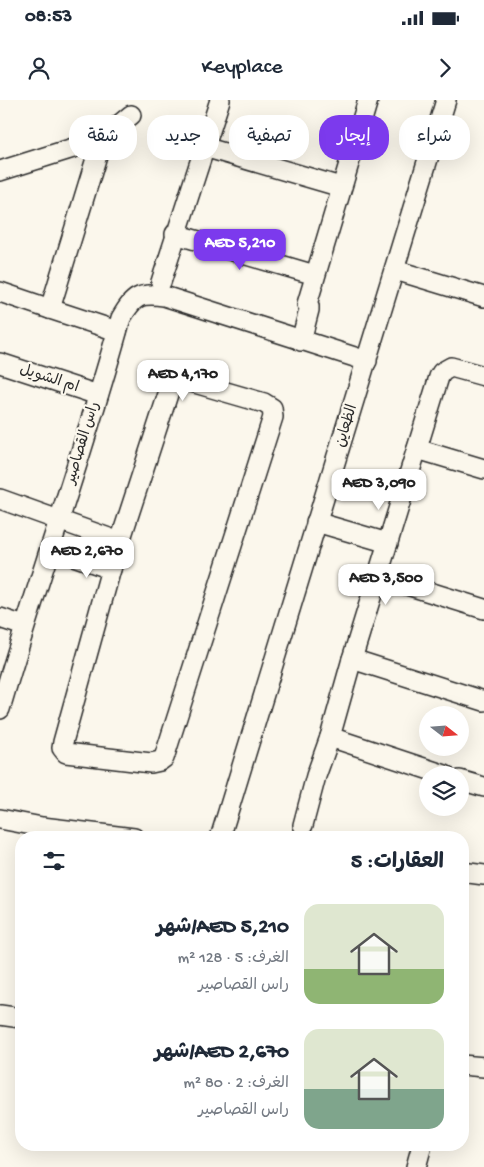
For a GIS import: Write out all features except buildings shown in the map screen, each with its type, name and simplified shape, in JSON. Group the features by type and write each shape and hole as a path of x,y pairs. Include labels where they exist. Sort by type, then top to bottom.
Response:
{"street":[{"path":"215,115 220,100"},
{"path":"296,339 309,310 307,304 315,275 368,100"},
{"name":"الظعاين","path":"222,831 446,100"},
{"path":"0,171 69,149"},
{"path":"219,151 341,187"},
{"path":"50,309 96,160"},
{"path":"161,282 200,160"},
{"path":"176,234 315,275"},
{"path":"395,270 484,297"},
{"path":"0,292 117,331"},
{"name":"راس القصاصير","path":"0,709 24,626 51,548 121,318 129,304 145,294 164,296 367,361"},
{"name":"ام الشويل","path":"0,363 98,395"},
{"path":"303,825 316,776 330,738 352,659 438,377 446,368 456,367 484,376"},
{"path":"181,379 264,403 272,408 272,417 166,754 164,758 156,763 69,753 62,748 62,742 120,542 170,388 174,381 181,379"},
{"path":"417,449 484,470"},
{"path":"0,498 120,542"},
{"path":"318,516 390,538"},
{"path":"51,548 112,569"},
{"path":"378,576 484,609"},
{"path":"0,618 24,626"},
{"path":"352,659 484,701"},
{"path":"330,738 419,767"},
{"path":"469,783 484,787"},
{"path":"0,819 76,831"},
{"path":"469,873 484,875"},
{"path":"0,1015 15,1017"},
{"path":"469,1066 484,1067"},
{"path":"416,1167 420,1151"}]}
